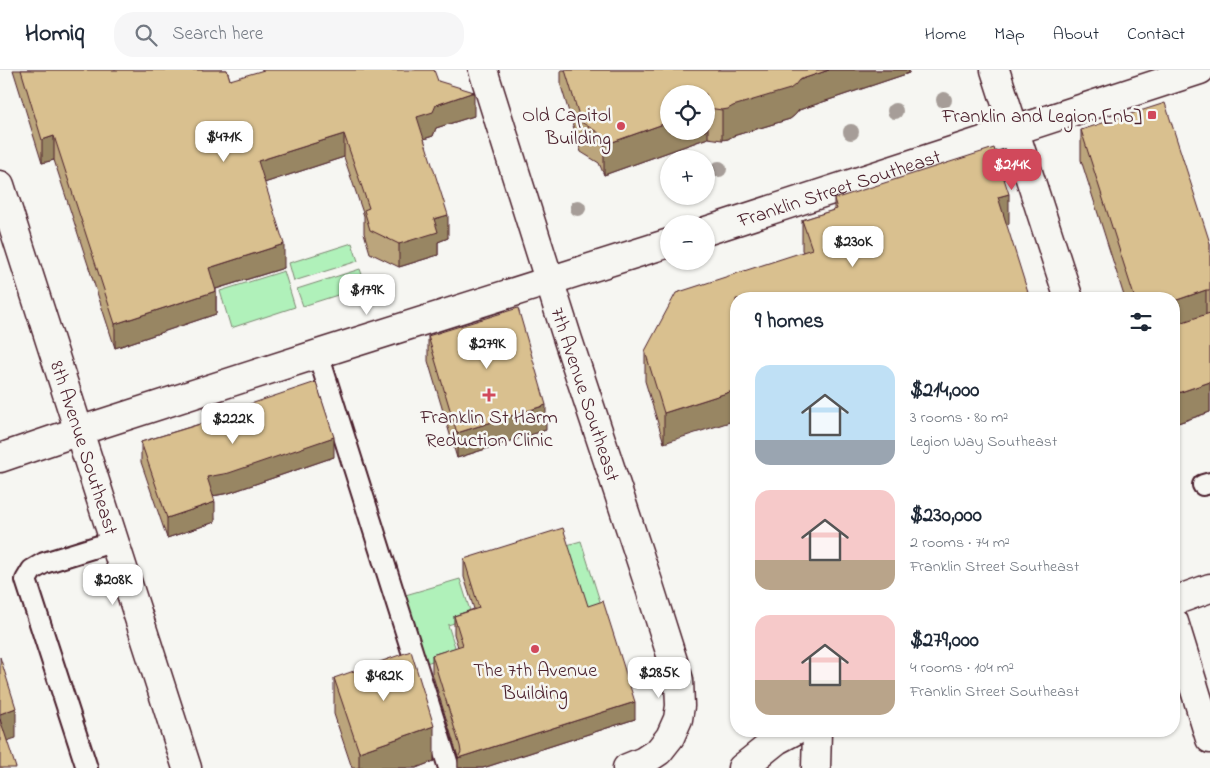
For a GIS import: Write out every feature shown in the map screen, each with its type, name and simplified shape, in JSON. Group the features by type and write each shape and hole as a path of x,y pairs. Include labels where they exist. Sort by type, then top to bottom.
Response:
{"street":[{"name":"7th Avenue Southeast","path":"484,70 679,680 680,706 678,719 670,737 659,751 644,761 627,768"},
{"path":"995,70 1068,292"},
{"name":"Franklin Street Southeast","path":"715,228 1200,70"},
{"name":"8th Avenue Southeast","path":"0,184 187,768"},
{"path":"0,458 318,354 660,246"},
{"path":"1180,598 1210,588"},
{"path":"1180,642 1210,739"},
{"path":"742,768 783,737"},
{"path":"816,768 817,737"}],"lane":[{"path":"318,354 449,768"},
{"path":"87,768 26,580 32,570 44,562 115,541"}],"green space":[{"path":"352,243 358,261 294,281 289,263"},
{"path":"360,269 366,286 303,306 297,289"},
{"path":"284,271 295,307 231,328 220,291"},
{"path":"581,541 603,611 589,615 567,545"},
{"path":"460,579 472,617 448,625 457,653 423,664 402,596"}],"building":[{"path":"21,70 227,70 230,80 264,70 434,70 438,81 474,92 436,105 433,112 417,117 448,215 434,219 438,232 399,244 370,230 364,210 369,208 344,134 258,161 284,244 209,268 216,291 115,324 54,136 42,140"},
{"path":"565,70 829,70 799,80 790,89 722,110 715,109 715,85 660,85 660,125 604,145 599,133 581,122"},
{"path":"1165,103 1210,243 1210,290 1180,299 1180,292 1133,292 1081,130"},
{"path":"994,148 1009,194 998,197 1028,292 730,292 730,392 664,413 645,351 676,293 812,249 802,220 837,209 834,199"},
{"path":"518,308 546,405 457,433 428,336"},
{"path":"1210,313 1210,382 1180,392 1180,323"},
{"path":"316,382 334,437 229,473 207,477 215,502 167,518 141,442 207,422 206,419"},
{"name":"The 7th Avenue Building","path":"563,528 588,606 603,601 635,702 458,758 461,752 460,746 432,655 463,645 454,616 479,608 464,559"},
{"path":"411,651 434,726 359,752 334,678"},
{"path":"0,657 16,708 0,714"},
{"path":"0,719 16,768 0,768"}],"place":[{"name":"Franklin and Legion [nb]","path":"1152,115"},
{"name":"Old Capitol Building","path":"621,126"},
{"name":"Franklin St Harm Reduction Clinic","path":"489,395"},
{"name":"The 7th Avenue Building","path":"535,649"}]}
